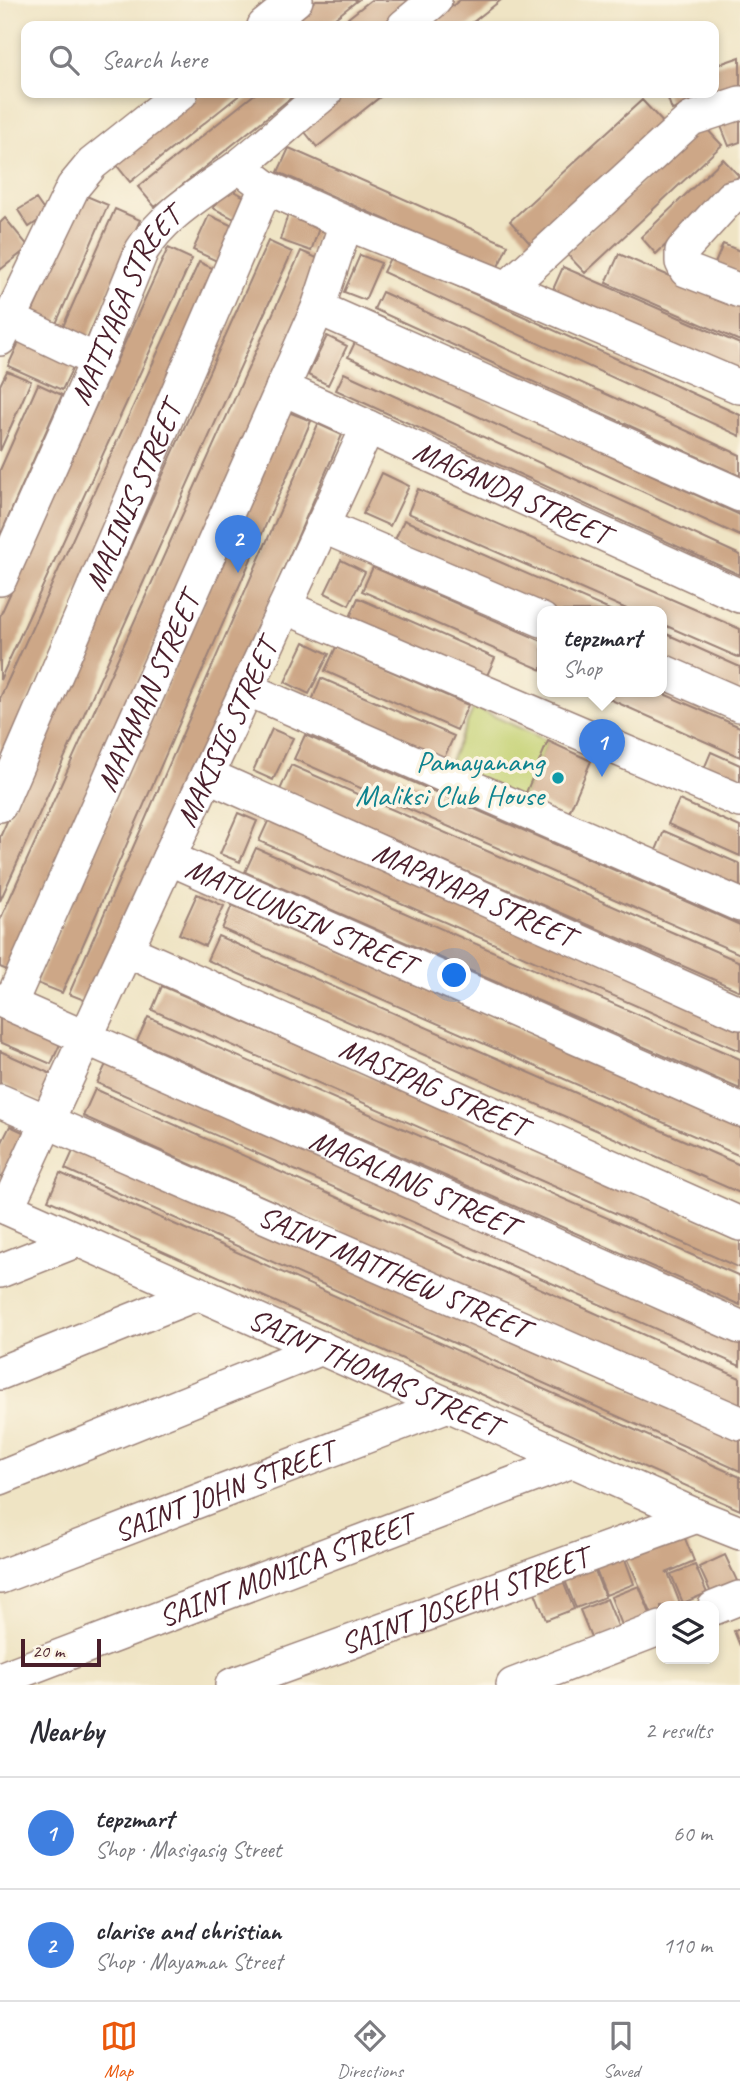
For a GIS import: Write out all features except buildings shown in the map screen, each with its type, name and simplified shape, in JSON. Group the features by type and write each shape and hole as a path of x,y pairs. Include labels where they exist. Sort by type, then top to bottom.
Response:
{"street":[{"path":"270,21 296,0"},
{"path":"410,21 435,0"},
{"path":"97,361 3,316 34,265 73,187 92,164 175,98"},
{"name":"MATIYAGA STREET","path":"0,579 97,361 142,250 151,235 166,219 239,166 319,98"},
{"path":"507,288 691,119 740,103"},
{"path":"239,166 266,187 346,223 740,387"},
{"name":"MALINIS STREET","path":"0,805 266,187"},
{"path":"740,195 731,197 682,251 682,262 686,270 740,290"},
{"name":"MAYAMAN STREET","path":"5,1002 318,308 346,223"},
{"path":"318,308 740,495"},
{"name":"MAGANDA STREET","path":"282,388 740,596"},
{"name":"MAKISIG STREET","path":"4,1207 128,951 368,427"},
{"path":"322,526 537,618"},
{"path":"285,607 740,802"},
{"path":"667,673 740,705"},
{"path":"247,688 740,905"},
{"name":"MAPAYAPA STREET","path":"207,775 740,1013"},
{"name":"MATULUNGIN STREET","path":"169,858 740,1110"},
{"name":"MASIPAG STREET","path":"128,951 740,1224"},
{"name":"MAGALANG STREET","path":"5,1002 740,1327"},
{"name":"SAINT MATTHEW STREET","path":"0,1101 740,1423"},
{"name":"SAINT THOMAS STREET","path":"4,1207 572,1461 740,1533"},
{"path":"0,1271 78,1240"},
{"path":"0,1373 199,1293"},
{"path":"0,1478 322,1348"},
{"name":"SAINT JOHN STREET","path":"0,1577 448,1405"},
{"name":"SAINT MONICA STREET","path":"0,1679 572,1461"},
{"name":"SAINT JOSEPH STREET","path":"232,1685 697,1516"},
{"path":"719,1606 740,1598"},
{"path":"513,1685 656,1630"}],"green space":[{"path":"474,707 548,741 521,803 446,770"}],"place":[{"name":"clarise and christian","path":"238,573"},
{"name":"tepzmart","path":"602,777"},
{"name":"Pamayanang Maliksi Club House","path":"558,778"}]}
